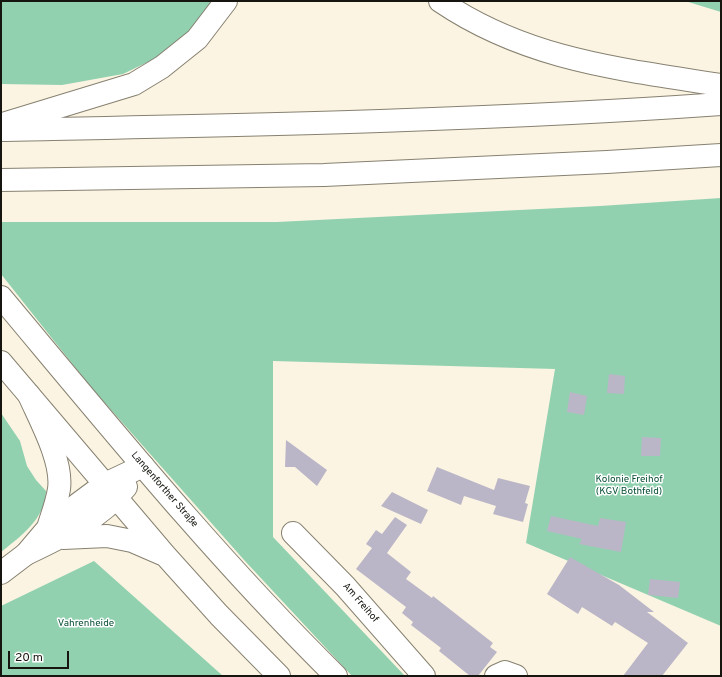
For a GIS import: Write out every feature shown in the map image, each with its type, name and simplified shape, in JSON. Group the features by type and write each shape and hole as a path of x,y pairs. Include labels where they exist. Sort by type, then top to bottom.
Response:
{"main road":[{"path":"1,125 134,84 162,67 197,39 226,1"},
{"path":"440,1 457,12 502,35 548,53 597,65 721,85"},
{"path":"1,130 294,124 616,112 721,104"},
{"path":"1,180 324,175 600,163 721,155"},
{"name":"Langenforther Straße","path":"1,297 143,466 248,584 336,676"},
{"path":"1,362 165,555 219,615 279,676"},
{"path":"29,395 53,452 58,473 59,488 54,533"},
{"path":"1,573 143,466"},
{"path":"54,533 107,536 132,541 165,555"},
{"name":"Am Freihof","path":"293,533 345,586 424,676"},
{"path":"496,676 505,672 516,676"}],"green space":[{"path":"1,1 216,1 189,34 154,59 123,74 62,85 1,84"},
{"path":"685,1 721,1 721,12"},
{"name":"Kolonie Freihof (KGV Bothfeld)","path":"721,198 721,626 526,543 555,369 273,361 273,537 405,676 352,676 245,561 89,385 1,274 1,222 277,222 600,206"},
{"path":"1,413 20,441 27,466 36,480 46,491 42,510 37,518 24,533 1,552"},
{"name":"Vahrenheide","path":"94,561 223,676 1,676 1,606"}],"building":[{"path":"609,374 625,376 624,394 607,393"},
{"path":"570,392 587,396 584,415 567,412"},
{"path":"642,437 661,438 660,456 641,456"},
{"path":"286,440 327,470 317,486 295,467 285,467"},
{"path":"437,467 494,490 498,478 530,486 525,503 528,504 523,522 493,514 496,506 464,496 461,505 427,491"},
{"path":"392,492 428,510 421,524 381,506"},
{"path":"551,516 598,526 600,518 626,522 621,552 579,544 582,539 547,531"},
{"path":"395,517 407,525 387,553 411,572 406,579 432,598 433,596 493,643 490,647 497,652 478,676 470,676 439,651 441,648 411,625 413,622 402,613 406,607 356,569 372,548 366,544 376,530 382,534"},
{"path":"570,557 619,585 654,612 647,612 688,643 662,676 623,676 648,643 615,622 612,626 582,607 578,614 547,594"},
{"path":"650,579 680,582 678,598 648,595"}]}
